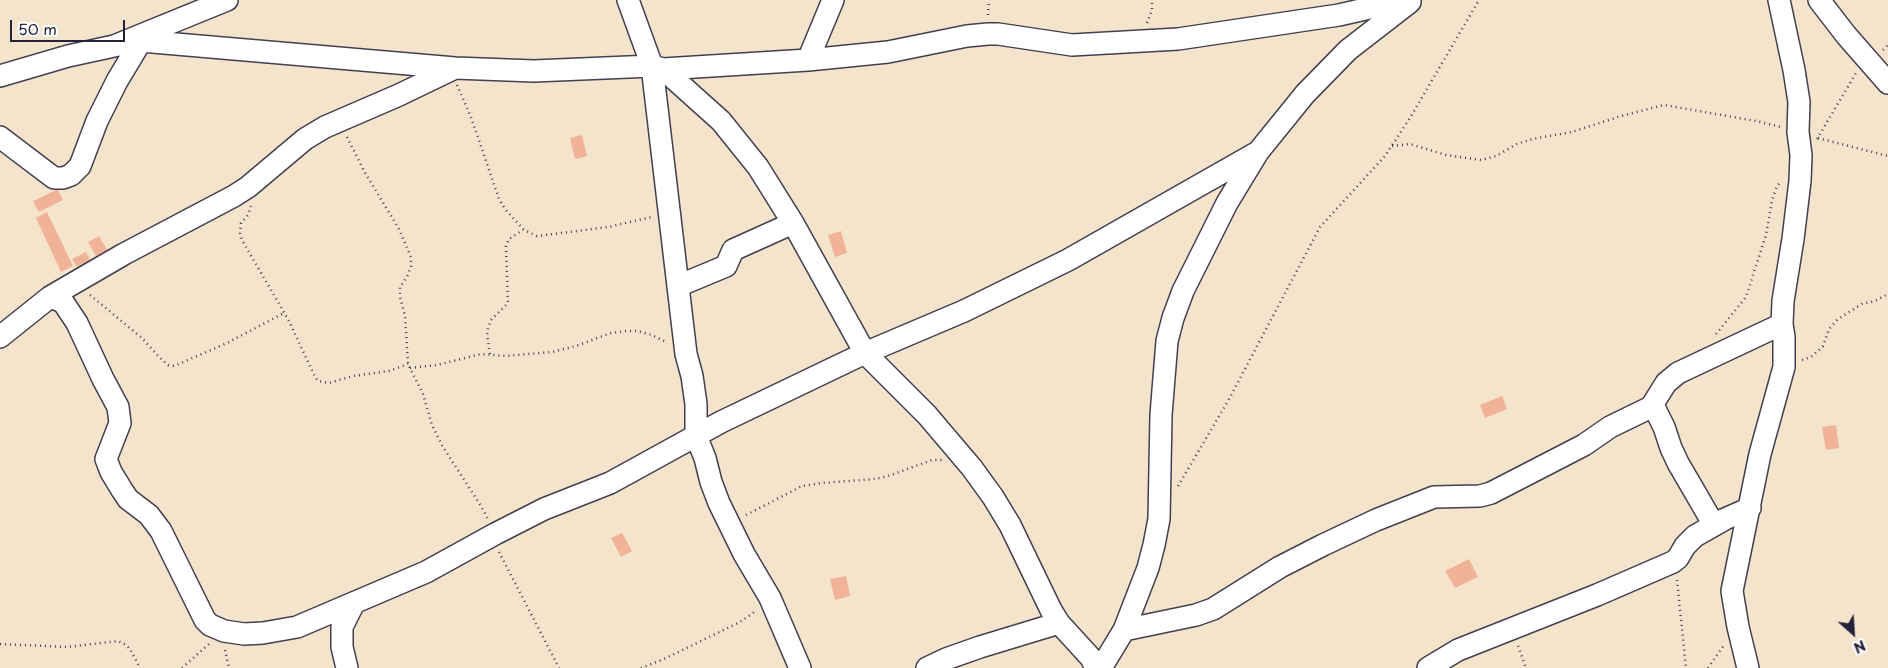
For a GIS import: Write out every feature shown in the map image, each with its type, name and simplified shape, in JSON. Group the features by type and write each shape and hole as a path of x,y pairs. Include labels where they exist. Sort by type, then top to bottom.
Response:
{"street":[{"path":"114,46 227,0"},
{"path":"628,0 657,67 669,210 686,354 692,376 696,404 696,436 705,458 711,482 728,521 770,598 800,668"},
{"path":"808,60 833,0"},
{"path":"0,76 68,56 141,41 453,69 534,71 808,60 888,52 967,36 988,34 1072,45 1178,39 1320,18 1404,0"},
{"path":"1101,668 1124,630 1148,568 1159,519 1161,415 1167,342 1173,318 1183,292 1227,203 1258,152 1305,94 1348,50 1412,0"},
{"path":"1748,668 1732,591 1760,454 1784,367 1783,301 1798,200 1801,155 1808,135 1779,0"},
{"path":"1819,0 1888,83"},
{"path":"0,137 54,178 63,178 71,174 80,166 96,121 141,41"},
{"path":"657,67 721,121 758,166 793,223 865,353 927,416 972,468 1010,525 1050,610 1059,623 1091,658 1096,668"},
{"path":"0,337 50,297 124,254 241,192 305,139 333,123 399,96 453,69"},
{"path":"50,297 63,302 78,323 103,379 118,407 120,423 106,459 111,472 128,499 149,515 161,531 205,620 221,634 263,633 297,627 426,572 544,509 610,483 739,413 865,353 964,311 1068,260 1258,152"},
{"path":"678,286 726,266 733,250 793,223"},
{"path":"1124,630 1196,615 1213,609 1280,567 1323,545 1376,520 1434,497 1480,496 1491,493 1584,446 1610,427 1653,405 1666,383 1678,373 1782,324"},
{"path":"1653,405 1678,463 1714,525"},
{"path":"1428,668 1458,650 1597,595 1666,565 1676,560 1692,538 1750,508"},
{"path":"347,668 342,647 342,627 354,603"},
{"path":"927,668 980,647 1059,623"}],"path":[{"path":"1140,41 1152,10 1152,0"},
{"path":"1178,487 1228,401 1320,227 1385,156 1420,102 1479,0"},
{"path":"1801,155 1808,135 1853,75 1868,60"},
{"path":"453,69 499,199 505,209 524,230 537,236 608,227 660,215 669,210"},
{"path":"1392,146 1410,144 1446,155 1481,160 1496,156 1532,138 1572,132 1621,116 1664,105 1756,121 1888,156"},
{"path":"333,123 349,140 364,171 399,229 411,257 412,266 400,287 400,297 405,316 408,364 423,394 432,425 443,447 481,506 493,535 559,668"},
{"path":"1713,337 1746,297 1766,235 1772,201 1777,186 1783,179"},
{"path":"241,192 250,199 251,207 248,216 242,224 240,233 242,240 284,313 318,381 328,383 353,376 389,371 408,364"},
{"path":"490,354 487,335 488,328 491,320 508,303 506,246 509,239 524,230"},
{"path":"71,285 94,297 142,338 168,365 174,366 227,343 284,313"},
{"path":"1784,367 1811,357 1819,350 1823,346 1828,328 1838,319 1862,304 1888,294"},
{"path":"410,368 437,365 490,354 506,356 545,353 576,346 611,333 631,331 652,335 686,354"},
{"path":"728,521 802,486 888,476 932,460 947,460 972,468"},
{"path":"1680,553 1677,587 1686,668"},
{"path":"641,668 664,659 740,622 770,598"},
{"path":"1514,628 1526,668"},
{"path":"182,668 221,634 229,668"},
{"path":"0,644 68,647 118,641 126,644 140,668"}],"building":[{"path":"582,135 587,156 575,159 570,138"},
{"path":"58,190 63,200 39,212 33,201"},
{"path":"47,212 73,266 61,272 36,218"},
{"path":"841,231 847,253 835,257 828,235"},
{"path":"99,236 107,250 96,256 88,242"},
{"path":"86,252 90,260 77,267 72,259"},
{"path":"1502,396 1507,409 1485,418 1480,405"},
{"path":"1836,425 1839,448 1826,450 1822,427"},
{"path":"622,533 632,551 621,557 611,538"},
{"path":"1469,559 1478,577 1455,588 1445,571"},
{"path":"846,576 850,596 835,600 830,579"}]}
